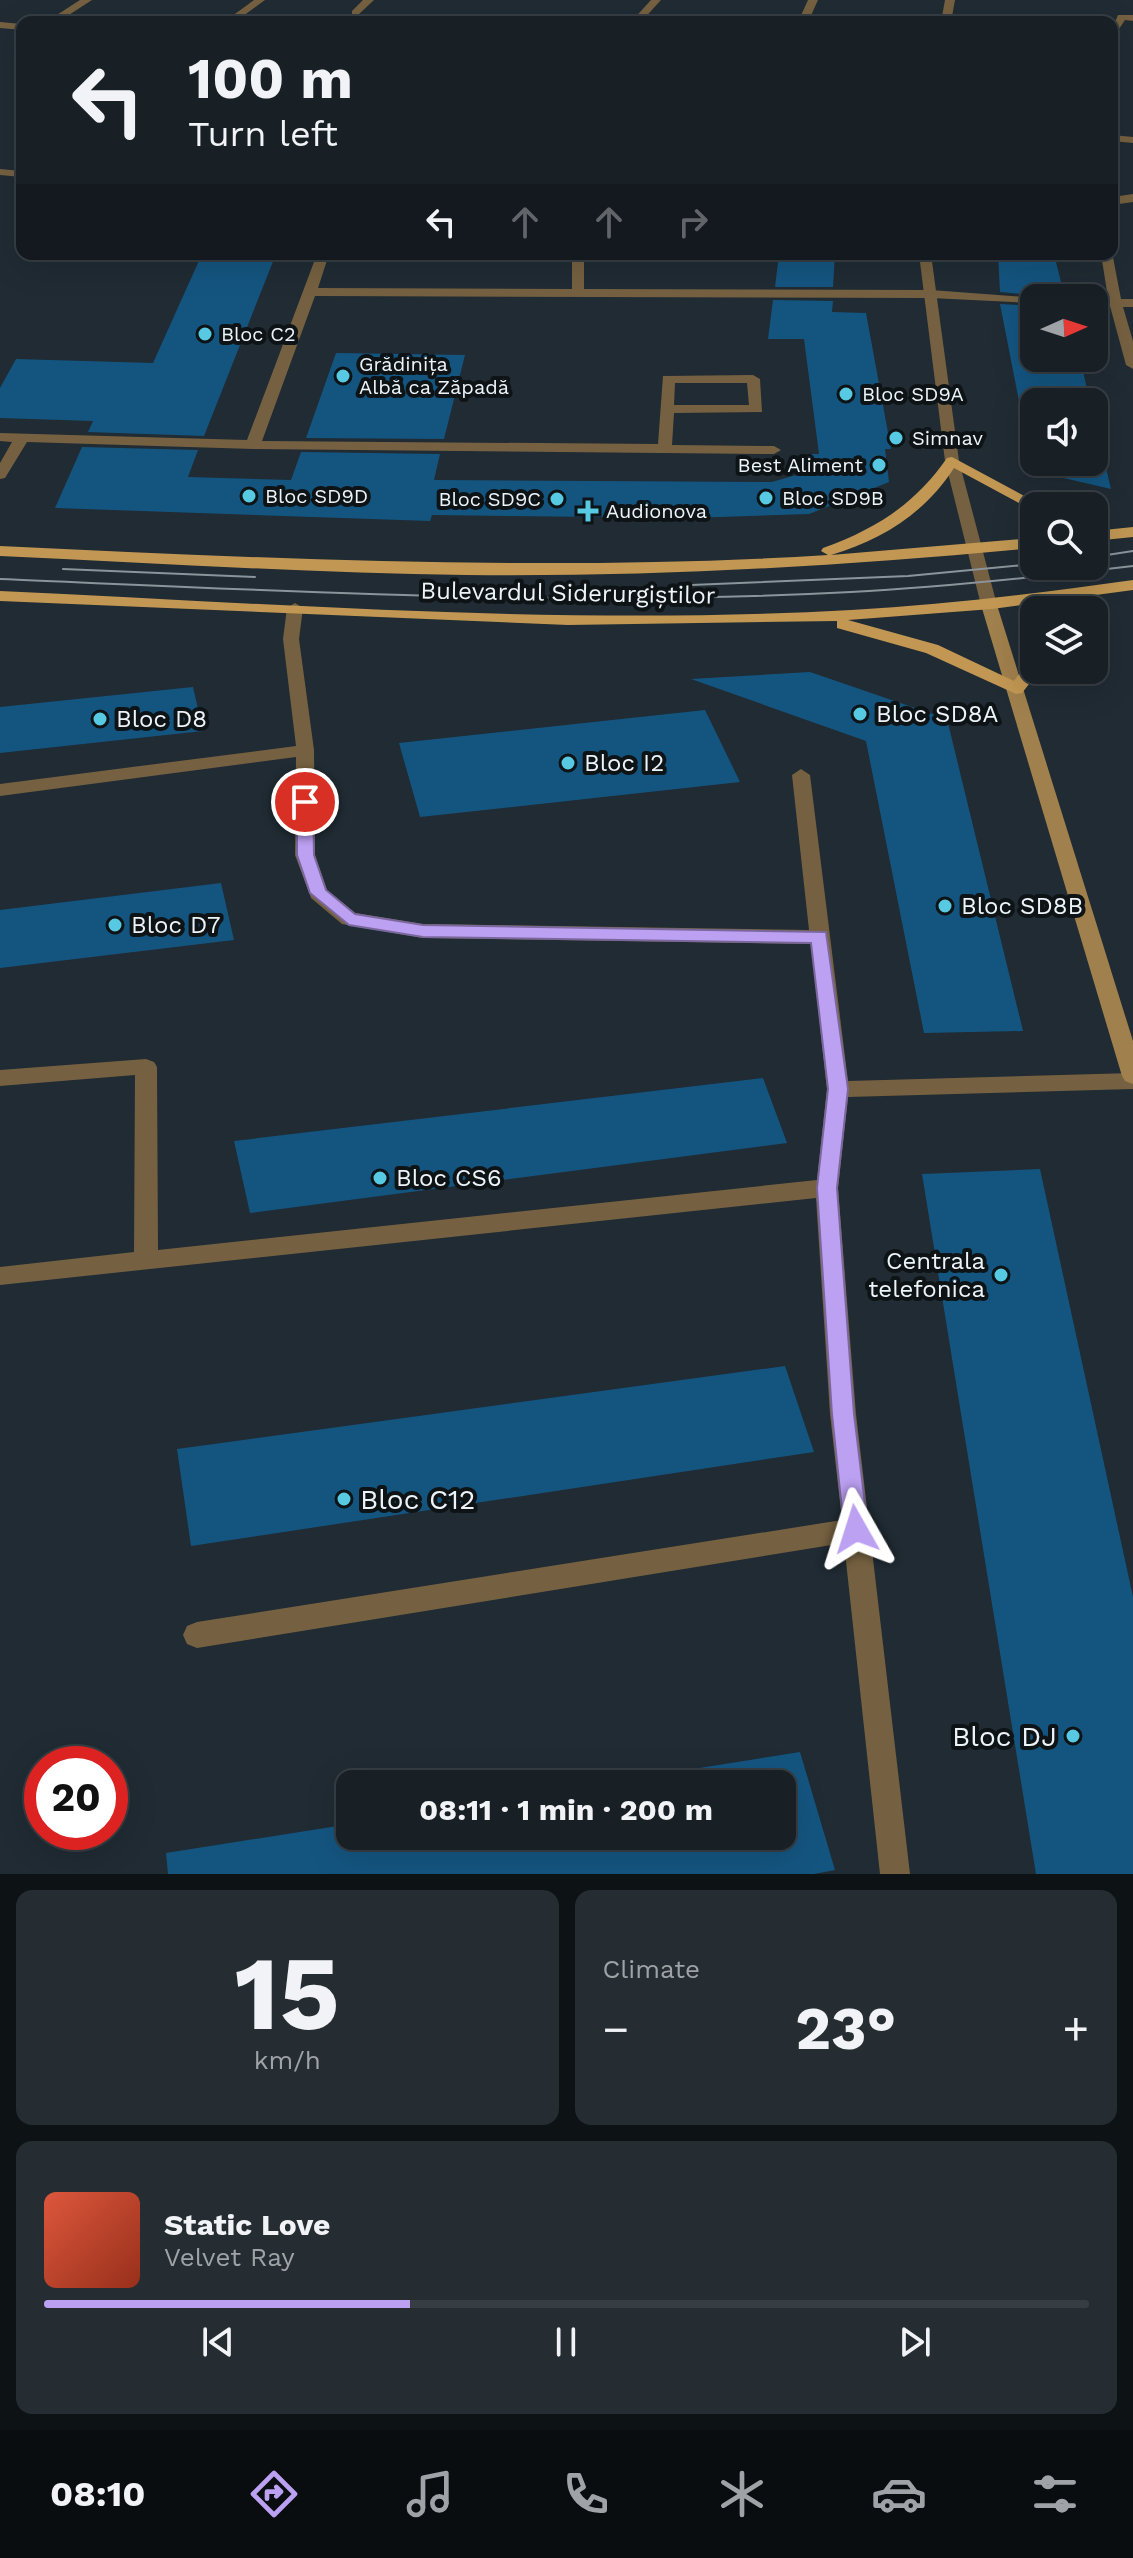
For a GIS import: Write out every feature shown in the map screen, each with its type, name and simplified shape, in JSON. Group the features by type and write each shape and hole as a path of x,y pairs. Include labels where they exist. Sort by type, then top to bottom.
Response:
{"main road":[{"path":"799,561 865,539 896,523 935,489 952,461 1020,498"},
{"path":"1108,523 1133,525"},
{"path":"1108,535 1133,532"},
{"name":"Bulevardul Siderurgiștilor","path":"0,551 529,570 799,561 1020,544"},
{"name":"Bulevardul Siderurgiștilor","path":"0,596 625,622 815,619 989,605 1133,585"},
{"path":"1099,596 1107,589"},
{"path":"989,605 1133,1079"},
{"path":"815,619 907,637 967,662 1016,689"},
{"path":"1016,689 1020,684"}],"street":[{"path":"61,16 87,0"},
{"path":"237,16 260,0"},
{"path":"355,13 369,0"},
{"path":"645,0 656,0"},
{"path":"641,16 656,0"},
{"path":"1118,26 1121,17 1133,18"},
{"path":"253,445 321,260"},
{"path":"578,260 578,295"},
{"path":"926,260 952,461 989,605"},
{"path":"1108,260 1115,302 1133,365"},
{"path":"310,292 931,294 1020,298"},
{"path":"1108,302 1133,303"},
{"path":"665,449 668,379 753,379 757,409 669,409"},
{"path":"0,437 253,445 774,450"},
{"path":"0,475 22,438"},
{"path":"295,608 291,639 305,750 305,855 318,893 349,919 423,931 820,937"},
{"path":"0,790 305,750"},
{"path":"801,775 838,1089 827,1188 843,1414 895,1874"},
{"path":"0,1078 146,1067 146,1259"},
{"path":"838,1089 1133,1079"},
{"path":"0,1276 827,1188"},
{"path":"197,1635 856,1529"}],"building":[{"path":"199,260 274,260 204,436 88,432 93,421 0,418 0,388 16,359 153,363"},
{"path":"778,260 835,260 833,287 775,287"},
{"path":"998,260 1056,260 1062,284 1020,284 1020,294 1000,292"},
{"path":"773,300 833,301 832,312 866,313 891,449 885,449 889,482 809,514 690,518 432,515 430,521 55,508 82,447 198,450 188,477 291,480 301,452 440,454 434,480 772,482 813,470 811,454 819,454 804,339 768,339"},
{"path":"1000,304 1020,305 1020,372 1083,372 1087,388 1020,388 1020,406"},
{"path":"336,353 465,355 444,439 306,438"},
{"path":"1055,476 1108,476 1111,489"},
{"name":"Bloc SD8B","path":"810,672 947,719 1023,1031 924,1033 866,741 691,679"},
{"name":"Bloc D8","path":"193,687 203,731 0,753 0,707"},
{"name":"Bloc I2","path":"705,710 740,782 420,817 399,743"},
{"name":"Bloc D7","path":"221,883 234,940 0,968 0,910"},
{"name":"Bloc CS6","path":"763,1078 787,1143 250,1213 234,1141"},
{"name":"Bloc DJ","path":"1040,1169 1133,1597 1133,1874 1036,1874 922,1174"},
{"name":"Bloc C12","path":"785,1366 814,1452 191,1546 177,1449"},
{"path":"800,1752 835,1870 814,1874 168,1874 166,1853 336,1826 336,1850 796,1850 796,1770 687,1770"}],"tram line":[{"path":"1108,555 1133,551"},
{"path":"691,585 908,576 1020,565"},
{"path":"0,579 425,596 638,598 886,590 1133,566"},
{"path":"63,569 255,577"}],"place":[{"name":"Bloc C2","path":"205,334"},
{"name":"Grădinița Albă ca Zăpadă","path":"343,376"},
{"name":"Bloc SD9A","path":"846,394"},
{"name":"Simnav","path":"896,438"},
{"name":"Best Aliment","path":"879,465"},
{"name":"Bloc SD9D","path":"249,496"},
{"name":"Bloc SD9B","path":"766,498"},
{"name":"Bloc SD9C","path":"557,499"},
{"name":"Audionova","path":"588,511"},
{"name":"Bloc SD8A","path":"860,714"},
{"name":"Bloc D8","path":"100,719"},
{"name":"Bloc I2","path":"568,763"},
{"name":"Bloc SD8B","path":"945,906"},
{"name":"Bloc D7","path":"115,925"},
{"name":"Bloc CS6","path":"380,1178"},
{"name":"Centrala telefonica","path":"1001,1275"},
{"name":"Bloc C12","path":"344,1499"},
{"name":"Bloc DJ","path":"1073,1736"}],"route":[{"path":"305,802 305,855 318,893 349,919 423,931 820,937 838,1089 827,1188 843,1414 856,1529"}]}
